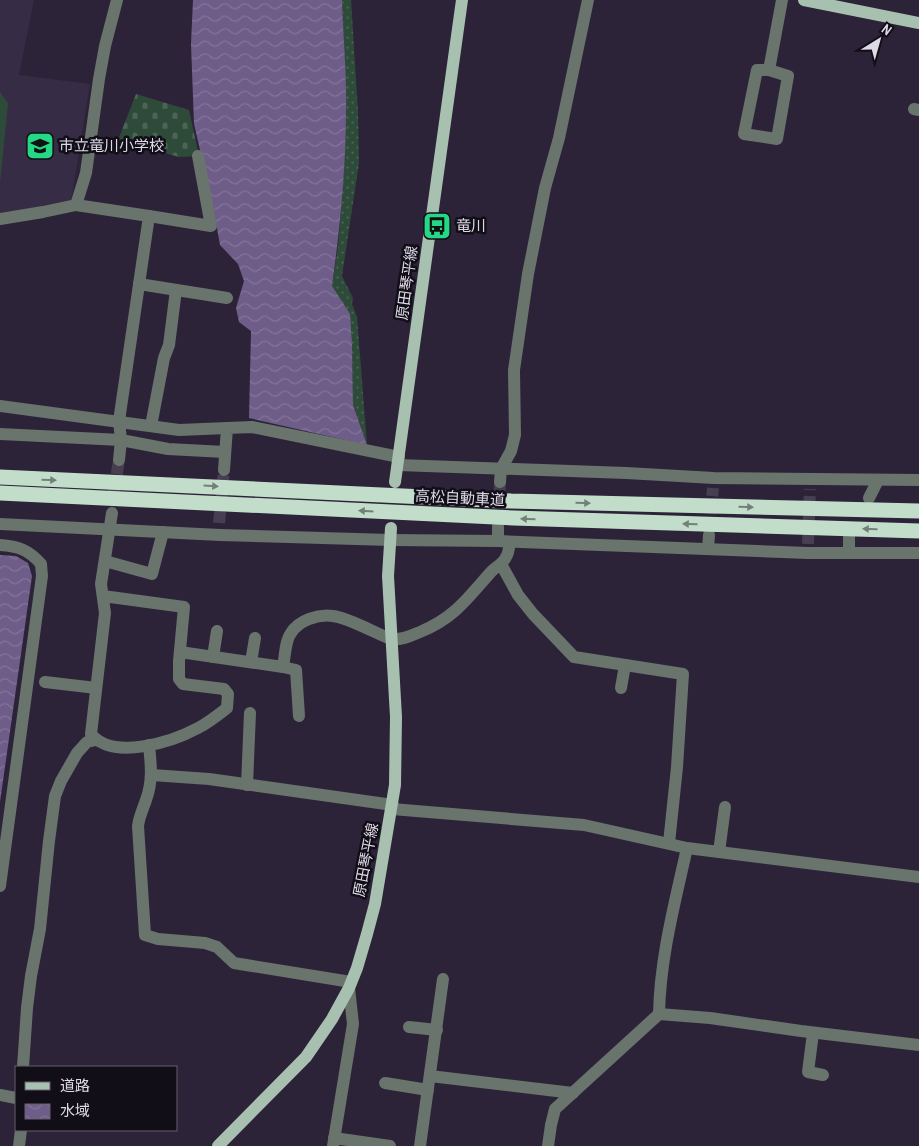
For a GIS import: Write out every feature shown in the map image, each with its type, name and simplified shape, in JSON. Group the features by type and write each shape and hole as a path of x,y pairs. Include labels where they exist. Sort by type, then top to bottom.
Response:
{"highway":[{"name":"高松自動車道","path":"0,478 511,501 919,511"},
{"name":"高松自動車道","path":"0,494 514,518 919,531"}],"main road":[{"name":"原田琴平線","path":"395,482 462,0"},
{"path":"804,0 919,23"},
{"name":"原田琴平線","path":"218,1146 306,1057 332,1019 357,968 375,904 392,807 397,749 388,576 390,534"}],"street":[{"path":"76,205 86,173 99,79 117,0"},
{"path":"500,482 501,469 511,451 514,435 514,370 528,274 545,188 559,138 588,0"},
{"path":"769,70 782,0"},
{"path":"757,70 769,70 788,76 778,139 744,134 757,70"},
{"path":"0,219 76,205 211,226 198,156"},
{"path":"119,460 121,440 119,422 148,216"},
{"path":"139,284 228,298"},
{"path":"151,426 164,358 169,345 176,290"},
{"path":"0,406 178,430 252,427 398,461 713,483 810,485 878,480 919,480"},
{"path":"224,470 227,428"},
{"path":"0,434 121,440 168,449 225,452"},
{"path":"868,498 878,480"},
{"path":"96,740 91,734 105,613 101,584 112,513"},
{"path":"0,524 163,532 220,529 390,534 504,541 708,549 808,548 849,552 919,553"},
{"path":"282,667 290,634 297,626 308,619 333,616 391,639 399,640 447,619 507,556 504,541 498,527"},
{"path":"105,561 152,574 163,532"},
{"path":"708,549 709,535"},
{"path":"849,552 850,537"},
{"path":"0,545 16,546 30,553 41,564 42,576 0,886"},
{"path":"501,564 518,595 533,614 574,657 683,674 677,767 669,843"},
{"path":"23,1066 26,1008 40,929 55,796 61,781 77,753 87,742 96,740 122,748 149,745 199,728 227,708 228,694 224,689 183,684 179,679 184,607 103,596"},
{"path":"213,657 217,631"},
{"path":"252,662 255,638"},
{"path":"180,652 296,670 299,716"},
{"path":"621,688 625,665"},
{"path":"45,682 96,688"},
{"path":"247,785 250,713"},
{"path":"149,745 152,775 138,826 145,935 158,939 211,945 221,950 234,963 350,985 353,1024 334,1142 390,1146"},
{"path":"152,775 209,779 392,807 584,825 687,848 919,877"},
{"path":"719,852 725,807"},
{"path":"548,1146 551,1125 556,1109 659,1014 660,990 687,848"},
{"path":"420,1146 444,979"},
{"path":"659,1014 710,1018 813,1033 919,1045"},
{"path":"410,1027 436,1030"},
{"path":"813,1033 808,1072 823,1075"},
{"path":"430,1076 573,1093"},
{"path":"385,1083 428,1090"},
{"path":"0,1095 15,1098"},
{"path":"19,1146 21,1131"}],"shaded area":[{"name":"市立竜川小学校","path":"0,0 34,0 19,75 90,84 70,208 0,217"}],"green space":[{"path":"342,0 351,0 358,112 359,163 342,276 353,298 352,304 357,317 367,445 353,405 352,344 332,286 338,246 344,170 346,110"},
{"path":"0,92 8,103 0,183"},
{"path":"136,94 189,110 199,156 179,157 118,140"}],"water":[{"path":"193,0 342,0 346,83 346,133 338,242 332,286 350,314 353,405 367,445 249,418 251,331 239,322 236,308 244,281 238,264 220,245 194,124 191,44"},
{"path":"0,555 16,556 28,563 32,576 0,802"}],"tunnel":[{"path":"114,492 119,460"},
{"path":"219,523 224,470"},
{"path":"498,527 500,482"},
{"path":"709,532 713,488"},
{"path":"808,544 810,489"}],"place":[{"name":"市立竜川小学校","path":"40,146"},
{"name":"竜川","path":"437,226"}]}
